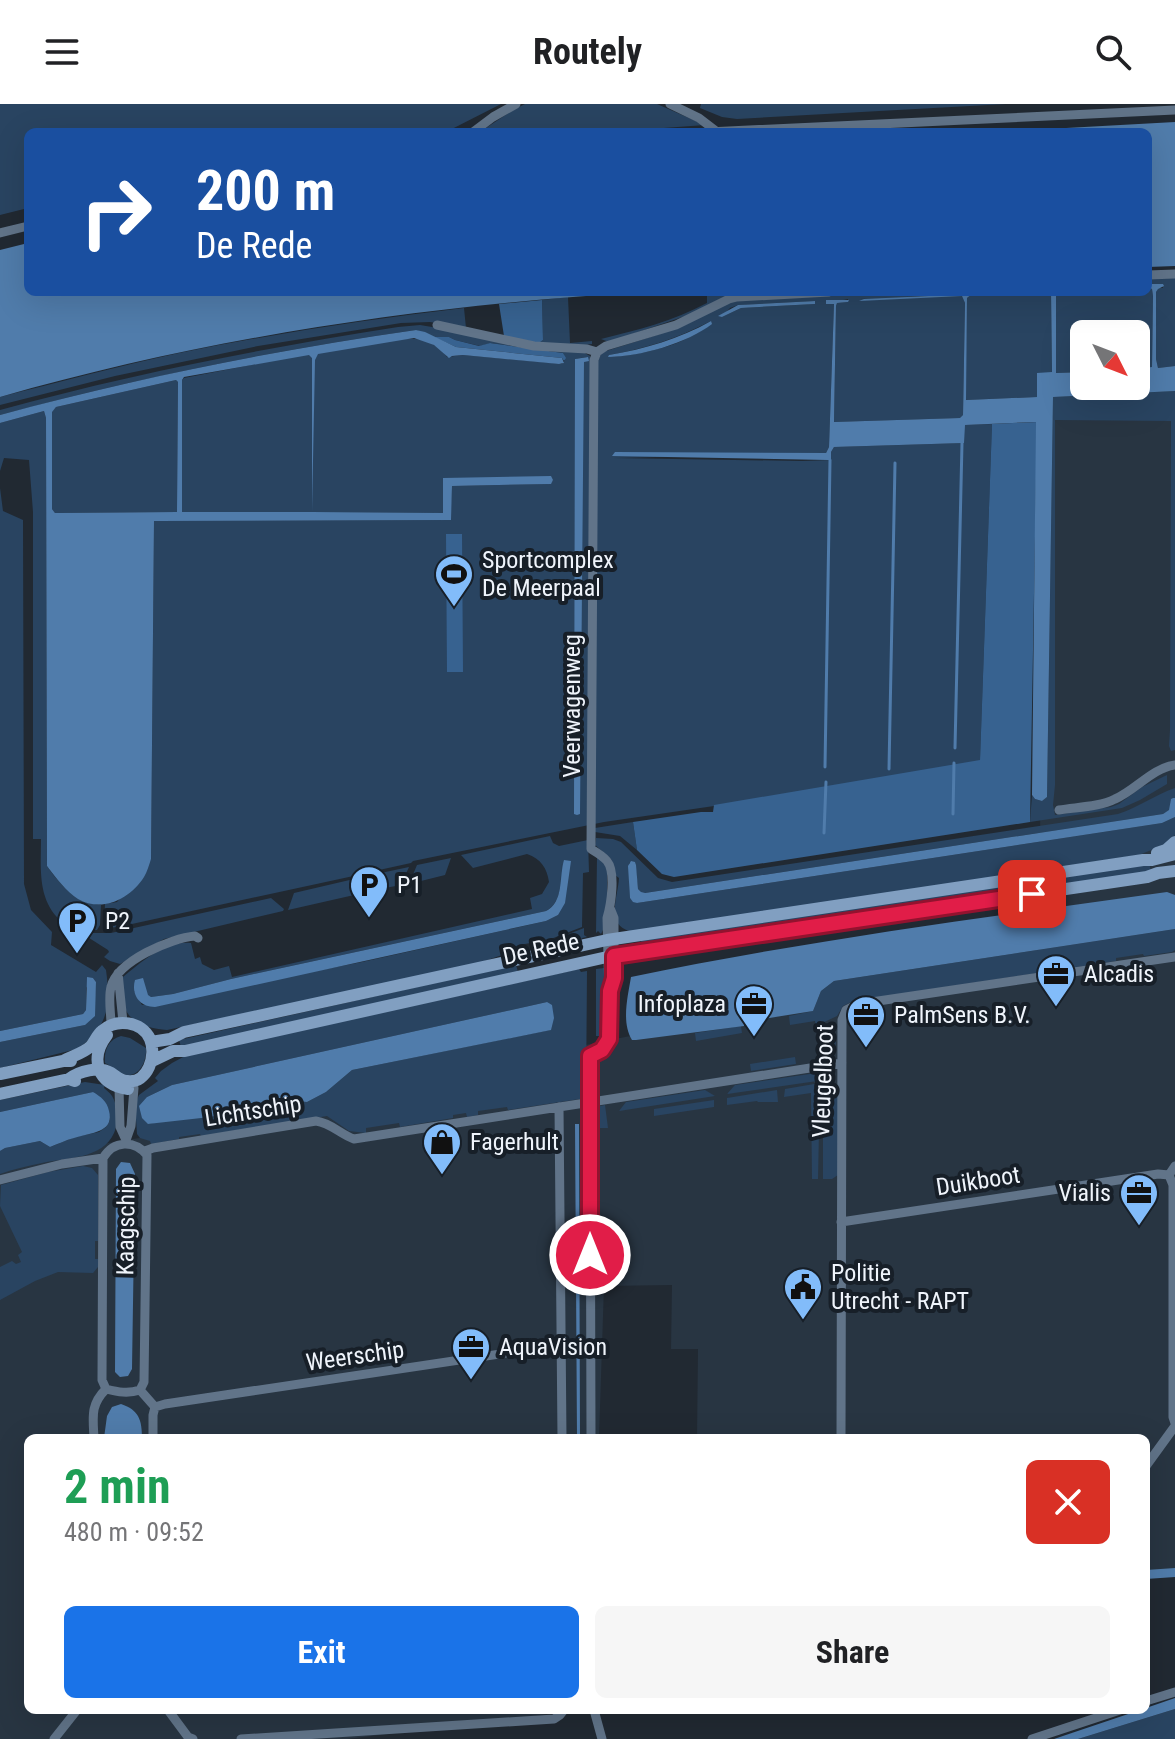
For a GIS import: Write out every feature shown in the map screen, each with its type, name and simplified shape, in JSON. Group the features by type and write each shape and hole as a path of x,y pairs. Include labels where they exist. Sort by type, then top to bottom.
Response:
{"main road":[{"name":"De Rede","path":"149,1038 611,939 1143,860 1174,847"},
{"name":"De Rede","path":"1147,877 1175,871"},
{"name":"De Rede","path":"156,1063 185,1051 611,957 1147,877 1175,878"},
{"path":"135,1025 149,1038 156,1063 147,1081 119,1087 101,1073 96,1047 100,1032 115,1026 135,1025"},
{"path":"0,1074 63,1061 96,1047"},
{"path":"0,1094 69,1079 75,1074 101,1073 105,1070 134,1084"}],"street":[{"path":"478,128 516,104"},
{"path":"670,104 712,128"},
{"path":"782,128 1175,110"},
{"path":"0,233 24,227"},
{"path":"1152,275 1175,274"},
{"path":"437,325 520,344 597,352 606,346 676,325 729,299 755,296"},
{"name":"Veerwagenweg","path":"591,1434 590,1056 602,1050 609,1039 610,991 607,978 614,918 610,908 612,871 607,861 591,849 594,360 597,352"},
{"path":"1059,810 1110,801 1160,769 1175,765"},
{"path":"115,1026 118,973 165,944 189,937 198,938"},
{"name":"Vleugelboot","path":"841,1434 842,1020 846,1010 858,1004 1175,957"},
{"name":"Lichtschip","path":"145,1151 316,1121 327,1122 354,1139 842,1063"},
{"path":"125,1141 131,1126 134,1084"},
{"path":"119,1087 120,1127 125,1141"},
{"path":"559,1107 562,1434"},
{"name":"Kaagschip","path":"94,1434 93,1407 106,1389 102,1380 103,1158 114,1146 125,1141 147,1155 144,1382 140,1390"},
{"path":"0,1180 62,1164 103,1158"},
{"path":"1150,1460 1175,1425 1172,1170"},
{"name":"Duikboot","path":"841,1222 1172,1170"},
{"name":"Weerschip","path":"155,1407 560,1345"},
{"path":"106,1389 121,1392 140,1390 155,1407 153,1434"},
{"path":"1150,1700 1175,1692"},
{"path":"54,1739 74,1714"},
{"path":"171,1714 188,1737 193,1739"},
{"path":"241,1739 554,1719 560,1714"},
{"path":"595,1714 602,1739"},
{"path":"1032,1739 1108,1714"}],"shaded area":[{"path":"0,104 501,104 454,128 24,128 24,209 0,215"},
{"path":"525,104 657,104 705,125 664,128 486,128"},
{"path":"701,104 1006,104 737,119 700,108"},
{"path":"1175,122 1175,266 1152,267 1152,128 1066,128"},
{"path":"24,244 24,296 590,296 481,305 319,327 158,357 0,397 0,250"},
{"path":"1175,278 1175,366 1158,368 1156,292 1158,288 1163,288 1162,284 1152,284 1152,279"},
{"path":"1152,284 1163,284 1156,292 1156,359 1158,368 1175,366 1175,391 1150,392"},
{"path":"1152,289 1153,296 1152,368 1150,320 1070,320 1070,372 1056,373 1056,296 1152,296"},
{"path":"707,296 744,296 609,342 601,339 655,324 707,303"},
{"path":"812,296 962,296 965,303 961,418 834,422 836,306 837,303 848,302 848,299 826,304 834,304 829,447 826,453 614,458 831,460 834,447 964,443 964,425 992,424 980,761 604,822 373,869 372,872 118,927 107,928 104,925 105,904 117,902 151,859 154,521 450,520 452,486 550,484 553,480 443,479 443,513 182,512 182,380 314,351 409,339 429,342 447,357 463,355 562,364 565,360 563,353 491,343 480,346 449,337 434,337 416,330 206,366 0,415 0,410 198,363 420,325 583,352 590,356 597,467 598,361 601,354 660,334 736,300","holes":["815,301 815,304 741,308 722,317 738,305","711,321 689,338 664,347 625,356 609,355 661,342","587,357 584,361 575,482 575,359"]},
{"path":"962,296 970,296 967,298 966,400 1037,397 1037,373 1052,372 1051,296 1056,296 1056,373 1070,372 1070,396 1053,397 1047,797 1042,801 1032,795 1036,422 965,425 964,443 834,447 831,460 612,456 615,452 826,453 829,447 834,304 826,304 826,300 849,300 836,306 834,422 960,418 963,415 965,303"},
{"path":"962,296 859,301 864,299"},
{"path":"1051,296 1052,372 1037,397 965,400 967,298"},
{"path":"568,297 570,343 592,341 592,344 539,343 543,340 542,300"},
{"path":"542,300 543,340 539,343 504,336 499,304"},
{"path":"815,301 815,304 741,308 718,316 738,305"},
{"path":"464,308 466,328 430,322 401,323 258,346 115,376 0,405 0,397 179,353 321,328"},
{"path":"711,321 712,324 702,331 663,348 608,357 674,338"},
{"path":"416,330 456,347 562,358 564,363 463,355 449,358 434,345 414,338 318,354 315,360 312,512 443,513 443,478 551,476 551,484 452,486 451,520 154,521 151,859 138,885 115,902 96,905 78,899 47,866 46,418 44,411 0,423 0,415 155,377","holes":["309,355 312,358 312,512 182,512 184,377","176,380 177,512 55,513 52,509 52,412 56,407"]},
{"path":"434,337 449,337 479,346 490,343 563,353 566,358 564,361 562,358 456,347"},
{"path":"588,357 589,361 584,362 580,814 577,815 574,814 575,359"},
{"path":"1175,377 1175,1573 1150,1575 1150,1434 697,1434 698,1349 671,1349 672,1285 604,1286 599,1434 24,1434 24,1714 550,1714 347,1739 0,1739 0,1168 89,1146 171,1133 605,1041 1039,955 1044,384 1070,385 1070,400 1150,400 1150,383"},
{"path":"176,380 177,512 55,513 52,509 52,411 56,407"},
{"path":"1175,391 1175,750 1171,751 1169,746 1171,421 1055,420 1055,815 1111,807 1167,775 1167,784 1122,808 1030,822 1032,795 1042,801 1047,797 1053,397 1070,396 1070,400 1150,400 1150,392"},
{"path":"44,411 47,866 70,892 84,901 101,905 97,930 86,930 82,934 60,920 47,902 42,882 41,839 33,839 33,512 29,460 4,458 0,471 0,423"},
{"path":"1037,422 1030,822 674,877 662,874 637,850 633,822 713,812 714,805 980,760 992,424"},
{"path":"0,488 3,511 23,520 24,884 31,910 52,932 51,945 96,972 102,965 106,970 108,995 101,1024 77,1049 0,1068 0,1042 85,1025 96,982 93,978 86,988 86,1010 83,1014 0,1031"},
{"path":"446,534 462,534 463,672 447,672"},
{"path":"1175,788 1170,810 1163,814 645,893 638,889 635,862 629,863 630,898 637,903 1162,823 1175,817 1175,835 1166,844 1139,855 633,932 618,924 615,902 619,878 615,875 611,859 595,845 596,838 621,842 658,878 672,882 1118,814"},
{"path":"1175,798 1175,817 1162,823 637,903 630,898 628,866 631,861 636,865 638,889 645,893 1163,814 1169,810 1171,799"},
{"path":"633,822 637,850 620,836 595,832 595,828"},
{"path":"550,836 553,843 559,846 588,840 589,872 583,873 582,927 543,942 519,945 519,949 476,964 167,1030 140,1024 126,1011 123,977 154,953 172,945 191,943 195,959 200,957 202,964 214,970 229,966 232,977 532,909 530,898 542,894 549,882 542,865 527,854 473,868 461,855","holes":["560,885 558,915 546,921 362,962 142,1005 134,991 151,997 173,994 546,911 555,902"]},
{"path":"597,856 607,867 607,902 601,934 596,933"},
{"path":"451,858 445,875 409,884 417,865"},
{"path":"564,860 571,861 565,903 558,915 546,921 155,1007 145,1005 135,995 135,980 143,978 151,997 173,994 546,911 556,902"},
{"path":"1149,863 1151,871 642,948 641,940"},
{"path":"409,867 401,885 369,891 376,874"},
{"path":"371,875 363,893 288,910 294,893"},
{"path":"1167,892 1175,895 1175,929 834,981 821,991 813,1011 744,1022 744,1026 636,1040 632,1040 629,1033 626,1009 631,977 831,940"},
{"path":"271,898 283,911 164,939 120,964 104,957 108,950 86,936 111,933"},
{"path":"584,928 587,937 581,941 543,944"},
{"path":"1175,929 1175,950 1172,952 1116,958 1116,961 853,1001 843,1006 837,1016 816,1026 815,1021 790,1025 789,1016 813,1011 821,991 834,981"},
{"path":"516,965 518,972 181,1047 179,1040"},
{"path":"604,968 607,1032 601,1045 602,1036 596,1036 596,969"},
{"path":"579,969 581,972 587,971 586,1098 508,1110 507,1107 478,1111 478,1115 453,1115 453,1118 400,1127 399,1123 366,1128 366,1133 349,1131 327,1116 179,1137 151,1144 137,1134 135,1104 139,1095 158,1081 155,1078 161,1071 185,1056","holes":["547,1002 550,1030 352,1070 326,1092 307,1102 284,1100 148,1124 147,1097 172,1085"]},
{"path":"87,977 96,982 95,1016 85,1025 0,1042 0,1031 83,1014 86,1010"},
{"path":"547,1002 552,1005 554,1018 551,1030 352,1070 326,1092 307,1102 284,1100 210,1117 148,1124 142,1118 139,1106 147,1097 172,1085"},
{"path":"741,1026 742,1033 696,1041 695,1033"},
{"path":"121,1036 146,1048 141,1068 133,1074 122,1074 105,1063 108,1046"},
{"path":"818,1036 836,1036 835,1048 822,1060"},
{"path":"795,1057 796,1064 751,1071 750,1064"},
{"path":"823,1072 824,1080 727,1094 735,1085"},
{"path":"85,1082 105,1085 104,1088 114,1099 116,1126 109,1142 82,1156 0,1174 0,1151 5,1148 40,1141 50,1147 99,1132 106,1127 110,1116 93,1092 0,1112 0,1100"},
{"path":"820,1083 818,1179 812,1179 811,1093 784,1097 785,1089"},
{"path":"823,1083 838,1084 838,1175 832,1179 823,1179"},
{"path":"705,1090 715,1096 619,1111 626,1102"},
{"path":"777,1090 778,1102 727,1105 727,1098"},
{"path":"93,1092 108,1108 110,1118 105,1128 50,1147 40,1141 0,1151 0,1112"},
{"path":"714,1100 714,1107 654,1116 654,1109"},
{"path":"605,1105 608,1128 600,1128 600,1283 594,1284 593,1110"},
{"path":"575,1124 579,1124 580,1434 577,1434"},
{"path":"121,1162 130,1163 135,1174 132,1369 128,1376 120,1377 115,1372 116,1169"},
{"path":"83,1166 92,1168 98,1175 95,1259 98,1259 98,1267 93,1273 58,1272 0,1300 0,1267 12,1261 16,1264 21,1262 18,1255 22,1252 0,1206 1,1185"},
{"path":"121,1404 132,1409 138,1416 142,1434 105,1434 107,1416 112,1407"},
{"path":"1175,1568 1175,1577 1150,1579 1150,1570"},
{"path":"1175,1698 1175,1709 1078,1739 1054,1739 1128,1714 1150,1714 1150,1707"},
{"path":"1175,1709 1175,1739 1078,1739"}],"waterway":[{"path":"955,748 962,443"},
{"path":"825,767 830,460"},
{"path":"889,769 895,463"},
{"path":"953,814 954,763"},
{"path":"824,833 826,782"}],"place":[{"name":"Sportcomplex De Meerpaal","path":"454,608"},
{"name":"P1","path":"369,919"},
{"name":"P2","path":"77,955"},
{"name":"Alcadis","path":"1056,1008"},
{"name":"Infoplaza","path":"754,1038"},
{"name":"PalmSens B.V.","path":"866,1049"},
{"name":"Fagerhult","path":"442,1176"},
{"name":"Vialis","path":"1139,1227"},
{"name":"Politie Utrecht - RAPT","path":"803,1321"},
{"name":"AquaVision","path":"471,1381"}],"route":[{"path":"590,1255 590,1056 599,1053 609,1039 614,956 1032,894"}]}
